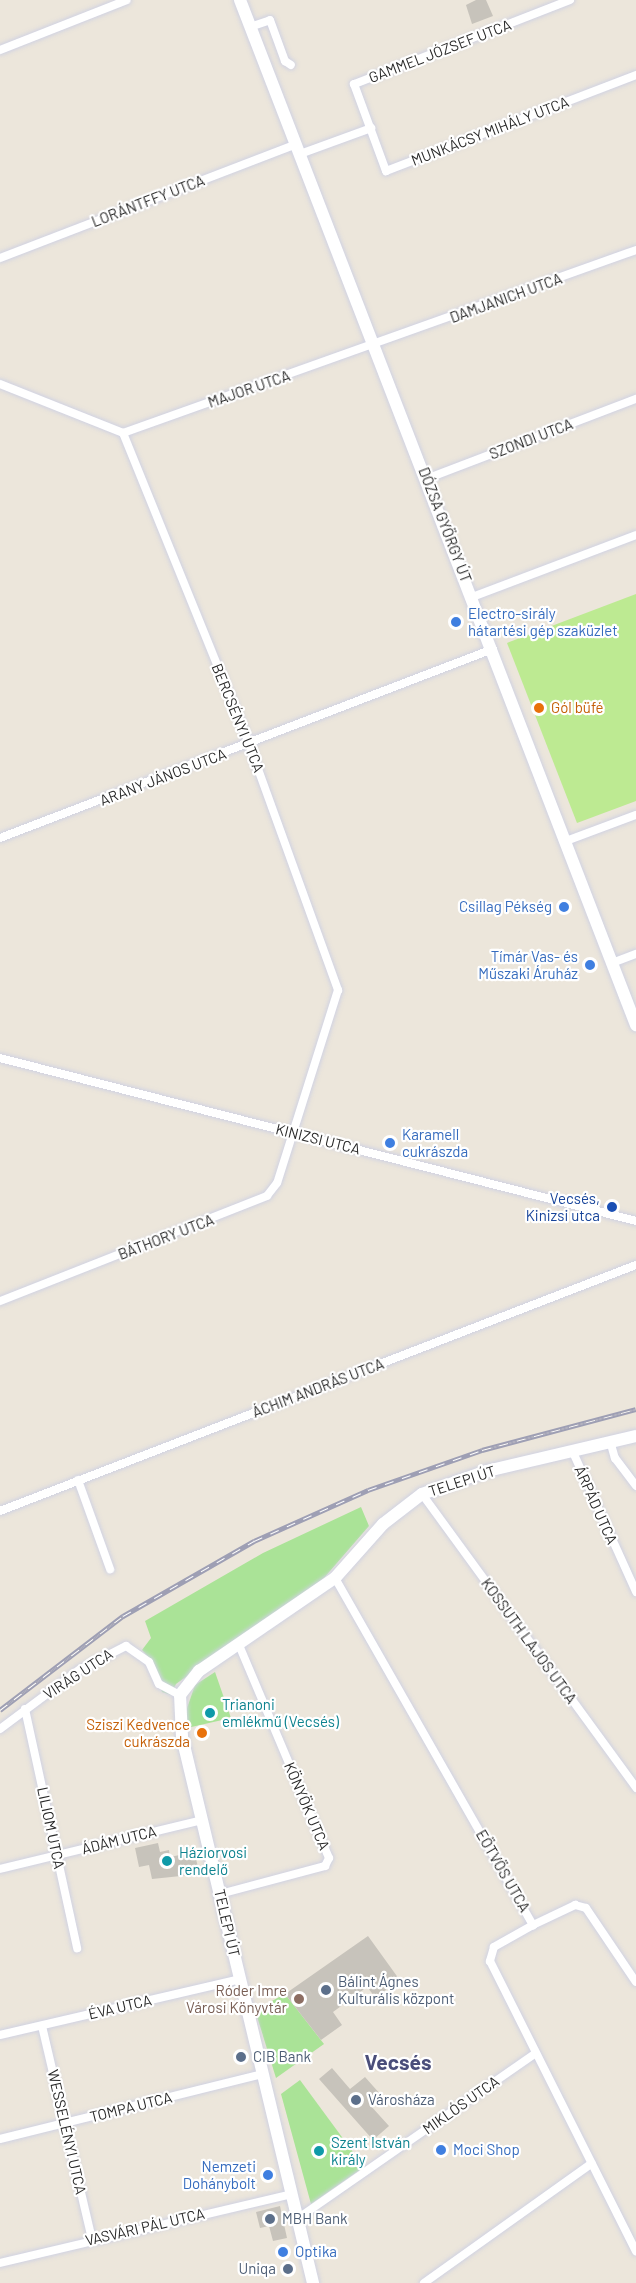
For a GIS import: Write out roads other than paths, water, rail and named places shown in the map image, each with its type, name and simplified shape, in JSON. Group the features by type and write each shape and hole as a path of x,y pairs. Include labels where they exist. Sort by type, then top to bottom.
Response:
{"main road":[{"name":"DÓZSA GYÖRGY ÚT","path":"240,0 493,649 636,1025"},
{"name":"DÓZSA GYÖRGY ÚT","path":"247,0 248,23"},
{"name":"TELEPI ÚT","path":"313,2283 182,1737 180,1695 199,1671 335,1578 383,1524 422,1494 572,1450 636,1436"}],"street":[{"path":"0,50 128,0"},
{"name":"GAMMEL JÓZSEF UTCA","path":"372,128 354,84 570,0"},
{"path":"248,23 270,20 285,61 291,65"},
{"name":"MUNKÁCSY MIHÁLY UTCA","path":"372,128 386,171 636,75"},
{"name":"LORÁNTFFY UTCA","path":"0,258 298,149 372,128"},
{"name":"DAMJANICH UTCA","path":"375,346 636,250"},
{"name":"MAJOR UTCA","path":"123,433 375,346"},
{"path":"0,384 123,433"},
{"name":"SZONDI UTCA","path":"426,479 636,399"},
{"name":"BERCSÉNYI UTCA","path":"123,433 249,744 338,990 293,1133"},
{"path":"472,597 636,535"},
{"name":"ARANY JÁNOS UTCA","path":"0,838 493,649"},
{"path":"566,841 636,815"},
{"path":"612,963 636,954"},
{"name":"KINIZSI UTCA","path":"0,1058 636,1221"},
{"name":"BÁTHORY UTCA","path":"0,1301 261,1200 277,1183 293,1133"},
{"name":"ÁCHIM ANDRÁS UTCA","path":"0,1511 636,1265"},
{"path":"610,1441 615,1458 636,1486"},
{"name":"ÁRPÁD UTCA","path":"572,1450 636,1592"},
{"path":"78,1480 110,1569"},
{"name":"KOSSUTH LAJOS UTCA","path":"422,1494 636,1788"},
{"name":"EÖTVÖS UTCA","path":"335,1578 533,1925 494,1947 490,1961 636,2251"},
{"name":"KÖNYÖK UTCA","path":"220,1894 284,1879 325,1866 329,1858 238,1645"},
{"name":"VIRÁG UTCA","path":"0,1729 79,1670 126,1646 149,1662 159,1684 180,1695"},
{"name":"LILIOM UTCA","path":"26,1709 77,1948"},
{"name":"ÁDÁM UTCA","path":"0,1869 202,1820"},
{"path":"533,1925 575,1905 586,1908 636,1982"},
{"name":"ÉVA UTCA","path":"0,2036 240,1979"},
{"name":"WESSELÉNYI UTCA","path":"42,2026 92,2239"},
{"name":"MIKLÓS UTCA","path":"297,2220 536,2053"},
{"name":"TOMPA UTCA","path":"0,2139 263,2074"},
{"path":"424,2283 592,2163"},
{"name":"VASVÁRI PÁL UTCA","path":"0,2263 92,2239 291,2194"}],"railway":[{"path":"0,1710 123,1616 254,1541 368,1490 482,1450 636,1409"}],"place":[{"name":"Electro-sirály hátartési gép szaküzlet","path":"456,622"},
{"name":"Gól büfé","path":"539,708"},
{"name":"Csillag Pékség","path":"564,907"},
{"name":"Tímár Vas- és Műszaki Áruház","path":"590,965"},
{"name":"Karamell cukrászda","path":"390,1143"},
{"name":"Vecsés, Kinizsi utca","path":"612,1207"},
{"name":"Trianoni emlékmű (Vecsés)","path":"210,1713"},
{"name":"Sziszi Kedvence cukrászda","path":"202,1733"},
{"name":"Háziorvosi rendelő","path":"167,1861"},
{"name":"Bálint Ágnes Kulturális központ","path":"326,1990"},
{"name":"Róder Imre Városi Könyvtár","path":"299,1999"},
{"name":"CIB Bank","path":"241,2057"},
{"name":"Városháza","path":"356,2100"},
{"name":"Moci Shop","path":"441,2150"},
{"name":"Szent István király","path":"319,2151"},
{"name":"Nemzeti Dohánybolt","path":"268,2175"},
{"name":"MBH Bank","path":"270,2219"},
{"name":"Optika","path":"283,2252"},
{"name":"Uniqa","path":"288,2269"}],"district":[{"name":"Vecsés","path":"398,2062"}]}
